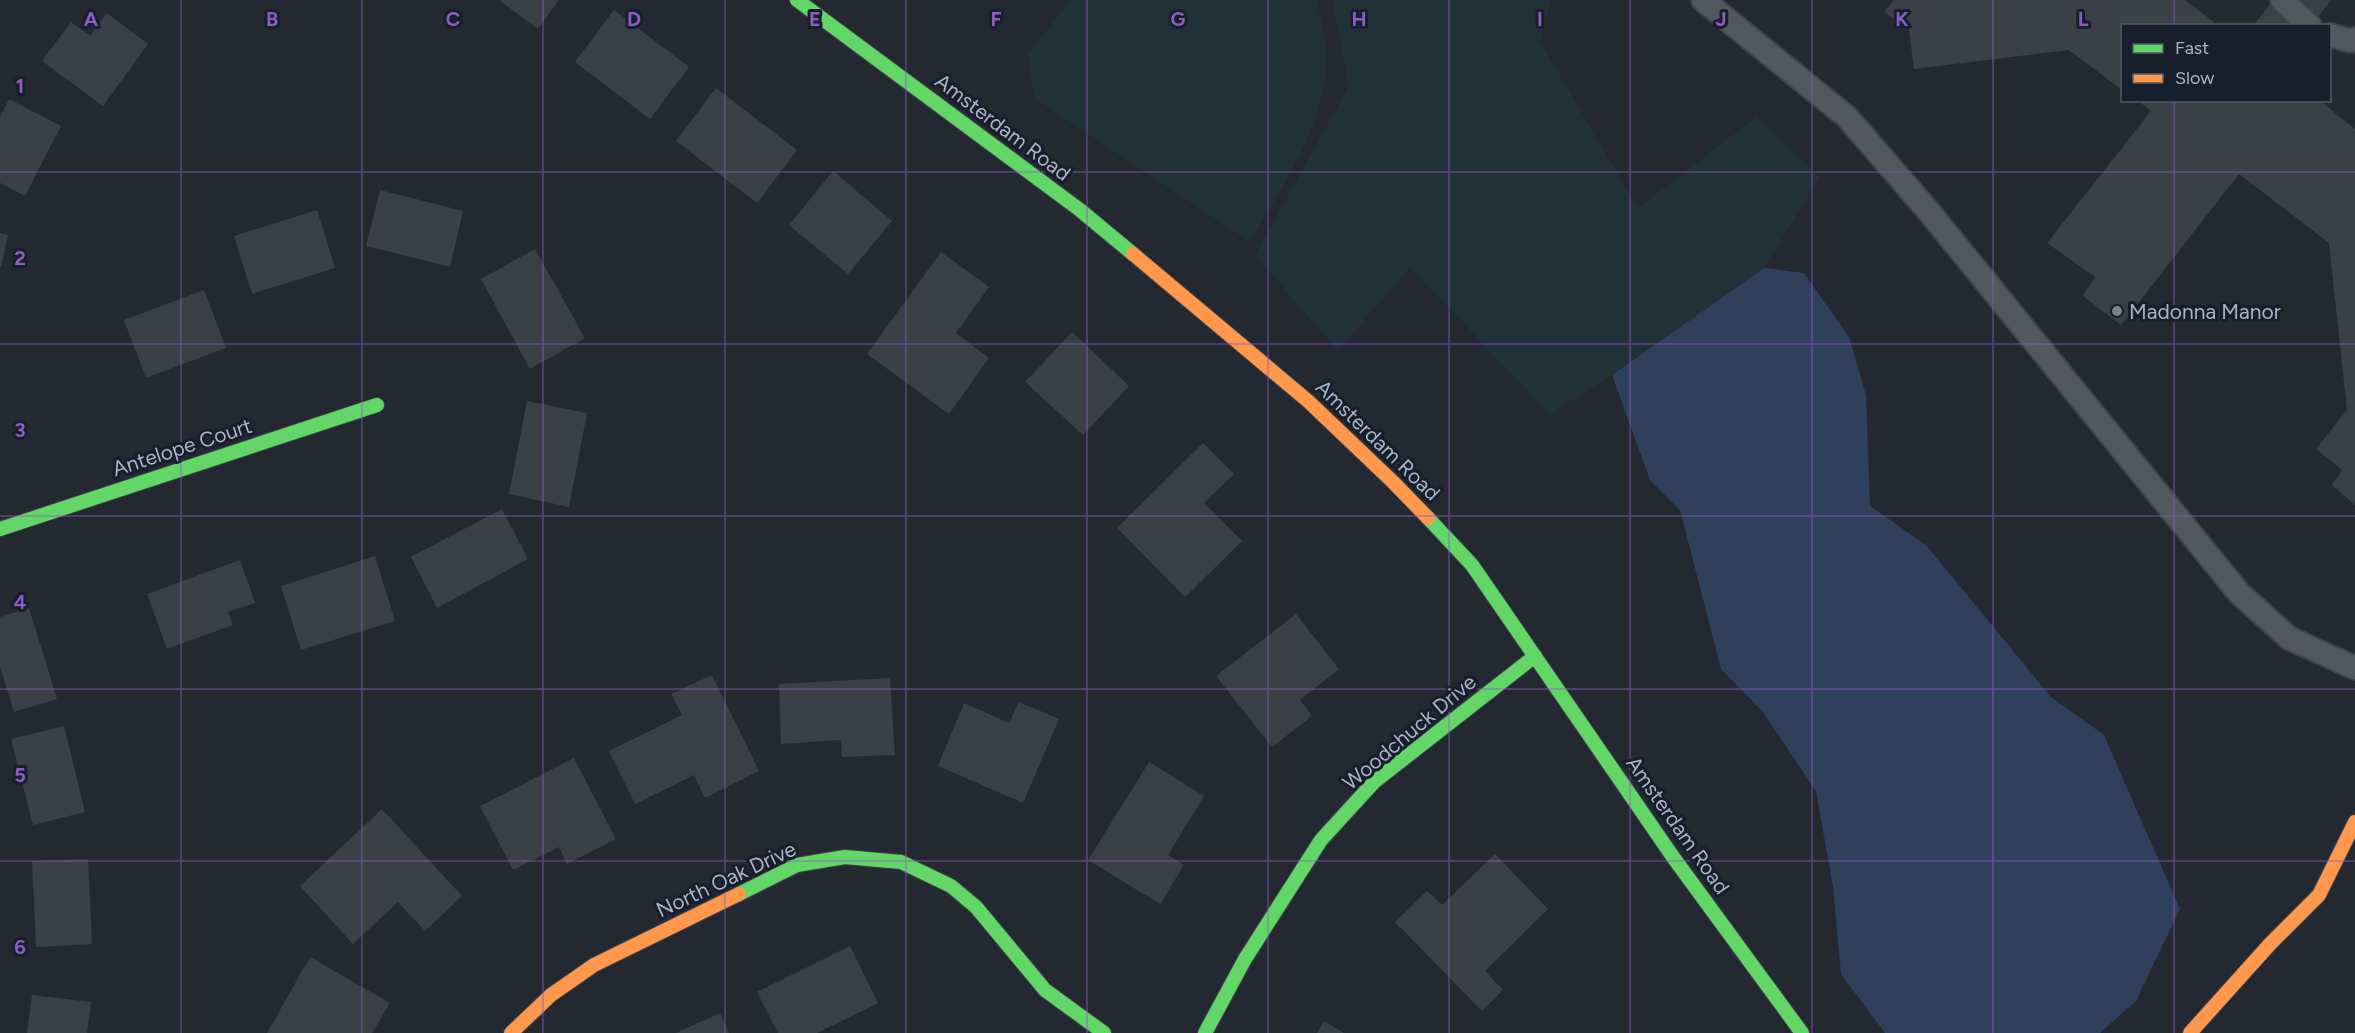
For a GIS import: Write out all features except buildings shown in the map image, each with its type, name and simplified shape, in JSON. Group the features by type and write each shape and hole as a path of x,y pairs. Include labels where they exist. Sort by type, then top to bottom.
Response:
{"street":[{"name":"Amsterdam Road","path":"797,0 1080,210 1308,401 1393,482 1472,565 1673,857 1802,1033"},
{"name":"Antelope Court","path":"0,529 377,405"},
{"name":"Woodchuck Drive","path":"1205,1033 1245,959 1321,840 1374,782 1535,656"},
{"path":"2190,1033 2270,944 2319,895 2355,822"},
{"name":"North Oak Drive","path":"511,1033 551,995 594,965 796,865 845,858 901,862 951,886 976,907 1045,990 1104,1033"}],"lane":[{"path":"1702,0 1847,117 1930,213 2239,593 2289,638 2355,668"},
{"path":"2283,0 2308,24"},
{"path":"2331,35 2351,41 2355,39"}],"shaded area":[{"path":"1072,0 1317,0 1326,50 1321,101 1313,126 1290,174 1250,242 1034,98 1028,53"},
{"path":"1332,0 1551,0 1540,42 1638,208 1756,117 1820,177 1764,268 1612,375 1550,414 1410,267 1338,351 1255,255 1349,86"}],"water":[{"path":"1764,268 1804,273 1849,337 1866,395 1870,506 1926,545 2051,697 2104,735 2180,909 2136,1001 2100,1033 1885,1033 1841,974 1833,887 1816,791 1763,712 1721,669 1680,510 1650,480 1612,375"}],"traffic: fast":[{"path":"797,0 1080,210 1133,254"},
{"path":"0,529 377,405"},
{"path":"1428,518 1472,565 1673,857 1802,1033"},
{"path":"1205,1033 1245,959 1321,840 1374,782 1535,656"},
{"path":"739,894 797,865 845,857 901,862 951,886 976,907 1045,990 1104,1033"}],"traffic: slow":[{"path":"1133,254 1308,401 1428,518"},
{"path":"2190,1033 2270,944 2319,895 2355,822"},
{"path":"511,1033 551,995 594,965 739,894"}],"place":[{"name":"Madonna Manor","path":"2117,311"}]}
